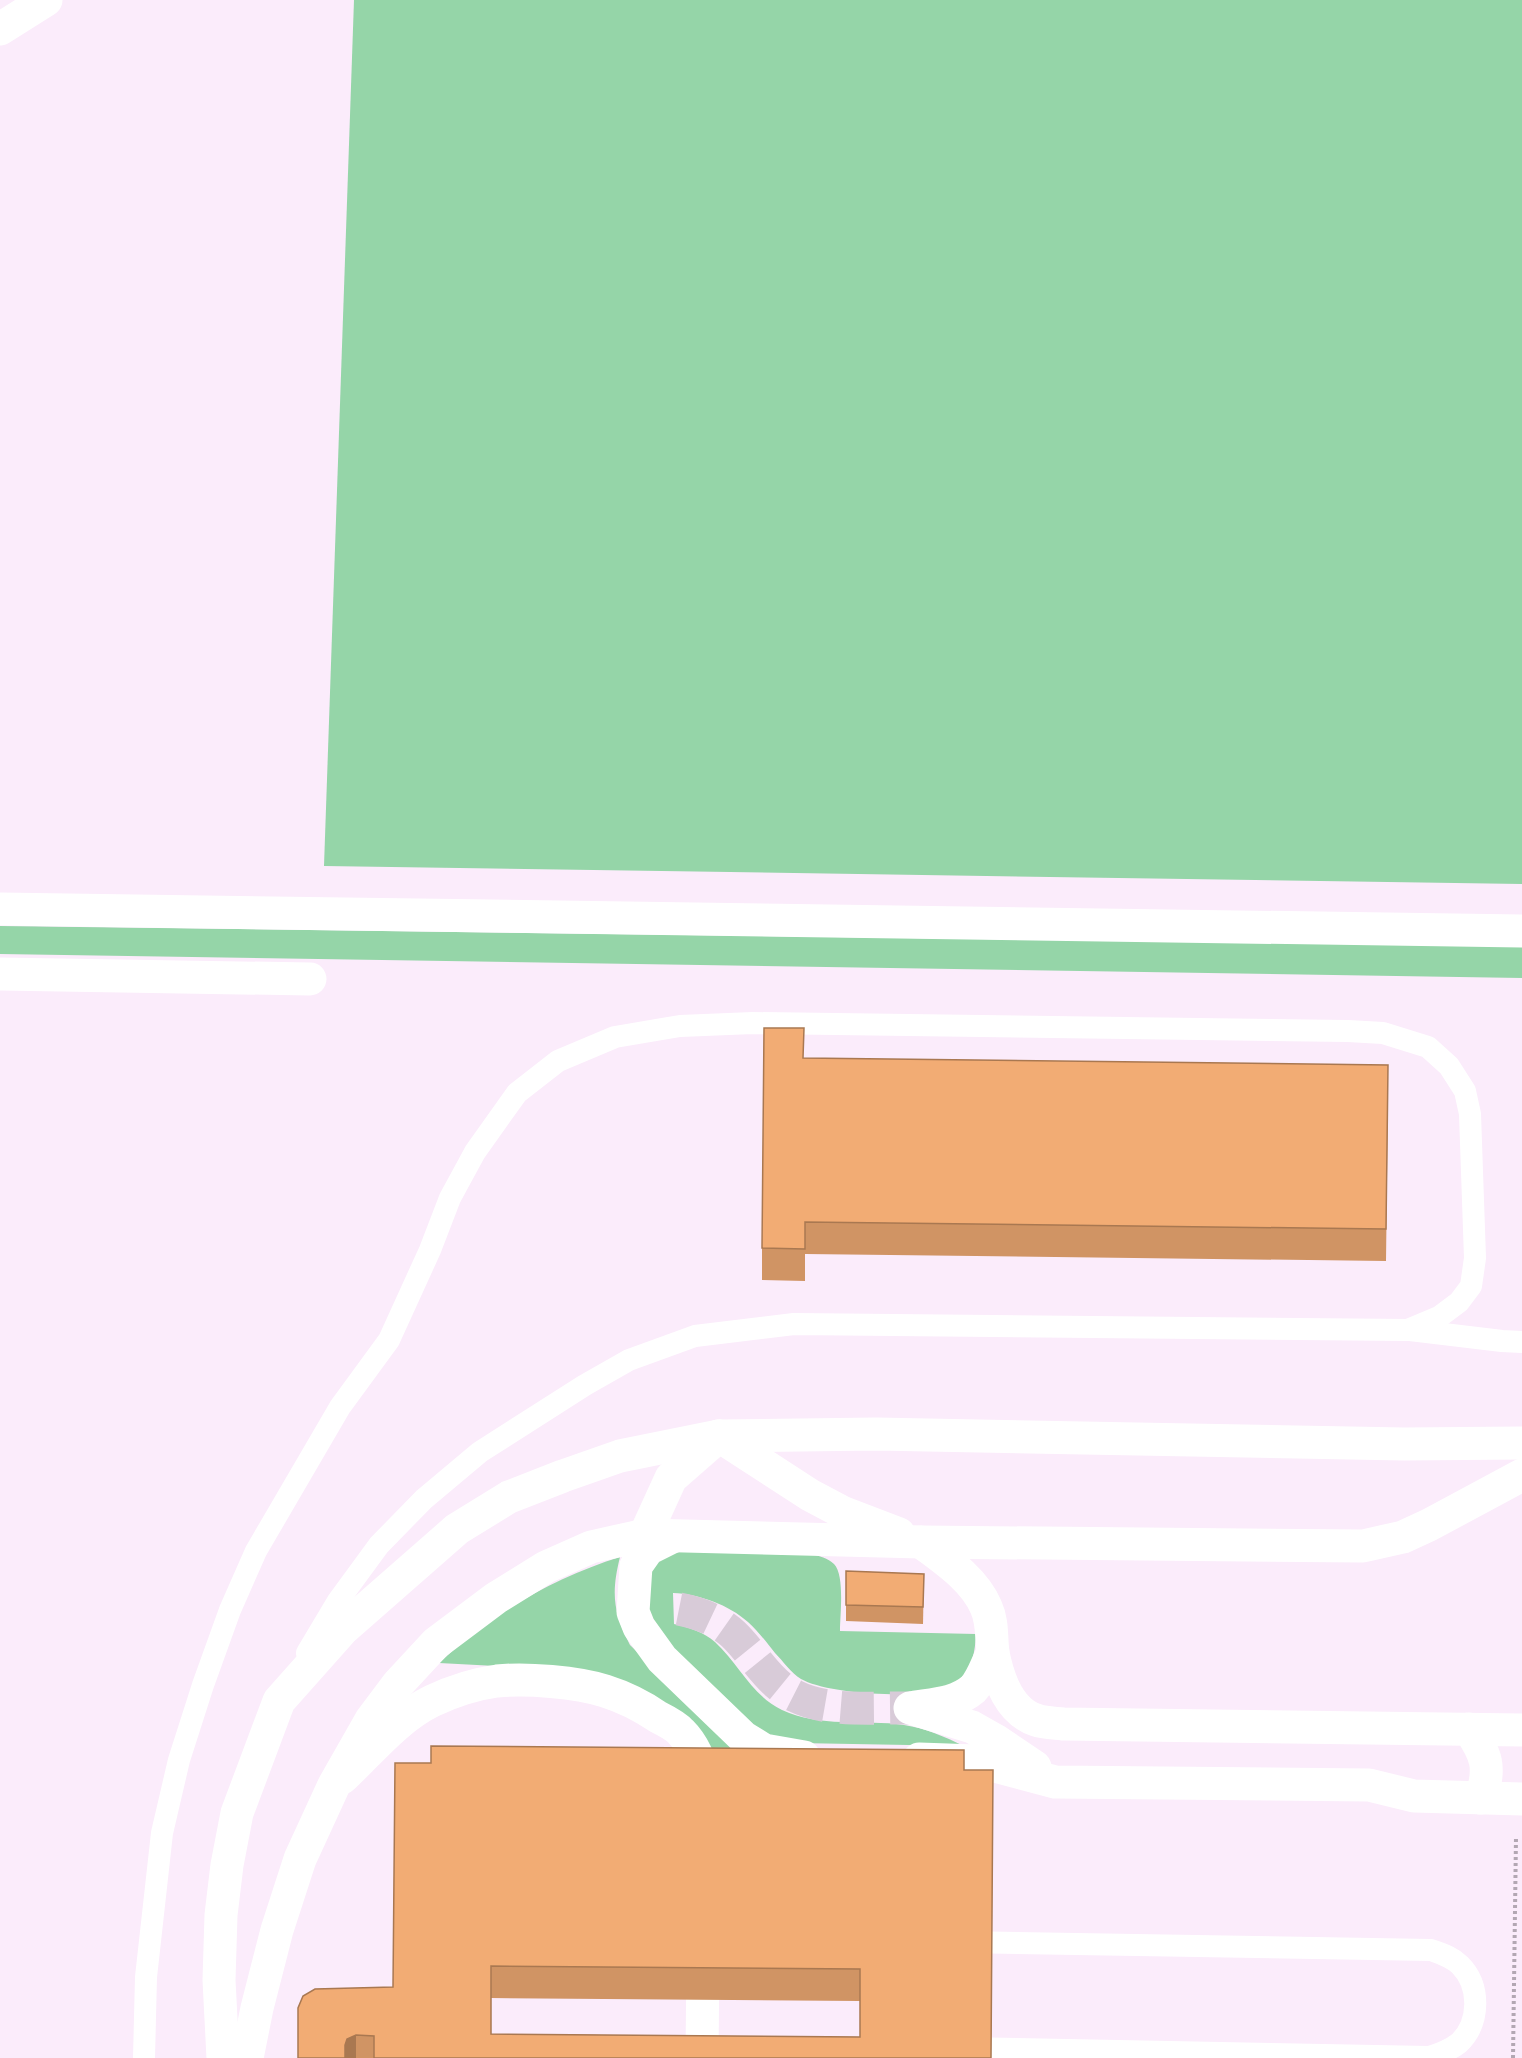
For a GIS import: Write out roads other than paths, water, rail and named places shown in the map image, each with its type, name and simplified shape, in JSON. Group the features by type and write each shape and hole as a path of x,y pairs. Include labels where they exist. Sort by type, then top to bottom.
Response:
{"street":[{"path":"0,29 46,0"},
{"path":"0,909 1522,931"},
{"path":"0,974 310,979"},
{"path":"1404,1444 1500,1428 1522,1422"},
{"path":"223,2058 219,1980 221,1915 227,1865 237,1814 279,1701 343,1629 457,1529 509,1497 620,1456 719,1436 876,1434 1404,1444 1522,1443"},
{"path":"719,1436 768,1470 818,1499 844,1512 921,1542 949,1563 977,1591 990,1616 993,1652 1006,1692 1014,1706 1023,1714 1037,1720 1063,1724 1522,1730"},
{"path":"719,1436 671,1478 633,1612 643,1634 662,1659 743,1737 764,1750 778,1754 835,1758"},
{"path":"247,2058 257,2008 280,1920 300,1859 334,1785 371,1720 398,1684 436,1643 496,1598 546,1567 591,1547 921,1542 1363,1546 1403,1537 1522,1475"},
{"path":"993,1652 974,1688 958,1698 941,1704 910,1708 972,1727 995,1740 1055,1782"},
{"path":"334,1785 404,1719 430,1702 460,1690 495,1681 523,1680 564,1684 604,1690 634,1702 681,1731 702,1764 706,1788 705,1822"},
{"path":"1469,1729 1479,1743 1487,1765 1486,1784 1480,1798"},
{"path":"891,1758 976,1761 1055,1782 1369,1785 1414,1796 1519,1799"},
{"path":"704,1927 715,2056"}],"lane":[{"path":"144,2058 146,1977 162,1833 179,1760 230,1610 256,1551 340,1407 389,1340 430,1250 450,1198 475,1152 517,1093 558,1061 615,1037 680,1026 753,1023 1348,1031 1383,1033 1400,1038 1428,1047 1449,1066 1465,1091 1470,1114 1475,1258 1471,1286 1459,1302 1438,1317 1408,1330"},
{"path":"279,1701 338,1601 379,1545 424,1499 480,1452 585,1384 629,1360 695,1336 794,1324 1408,1330 1522,1342"},
{"path":"940,1941 1431,1950 1447,1955 1471,1980 1476,2012 1470,2028 1460,2042 1446,2052 1429,2057 940,2048"}],"tunnel":[{"path":"679,1609 708,1618 727,1629 777,1684 795,1696 822,1705 837,1707 910,1708"}]}
